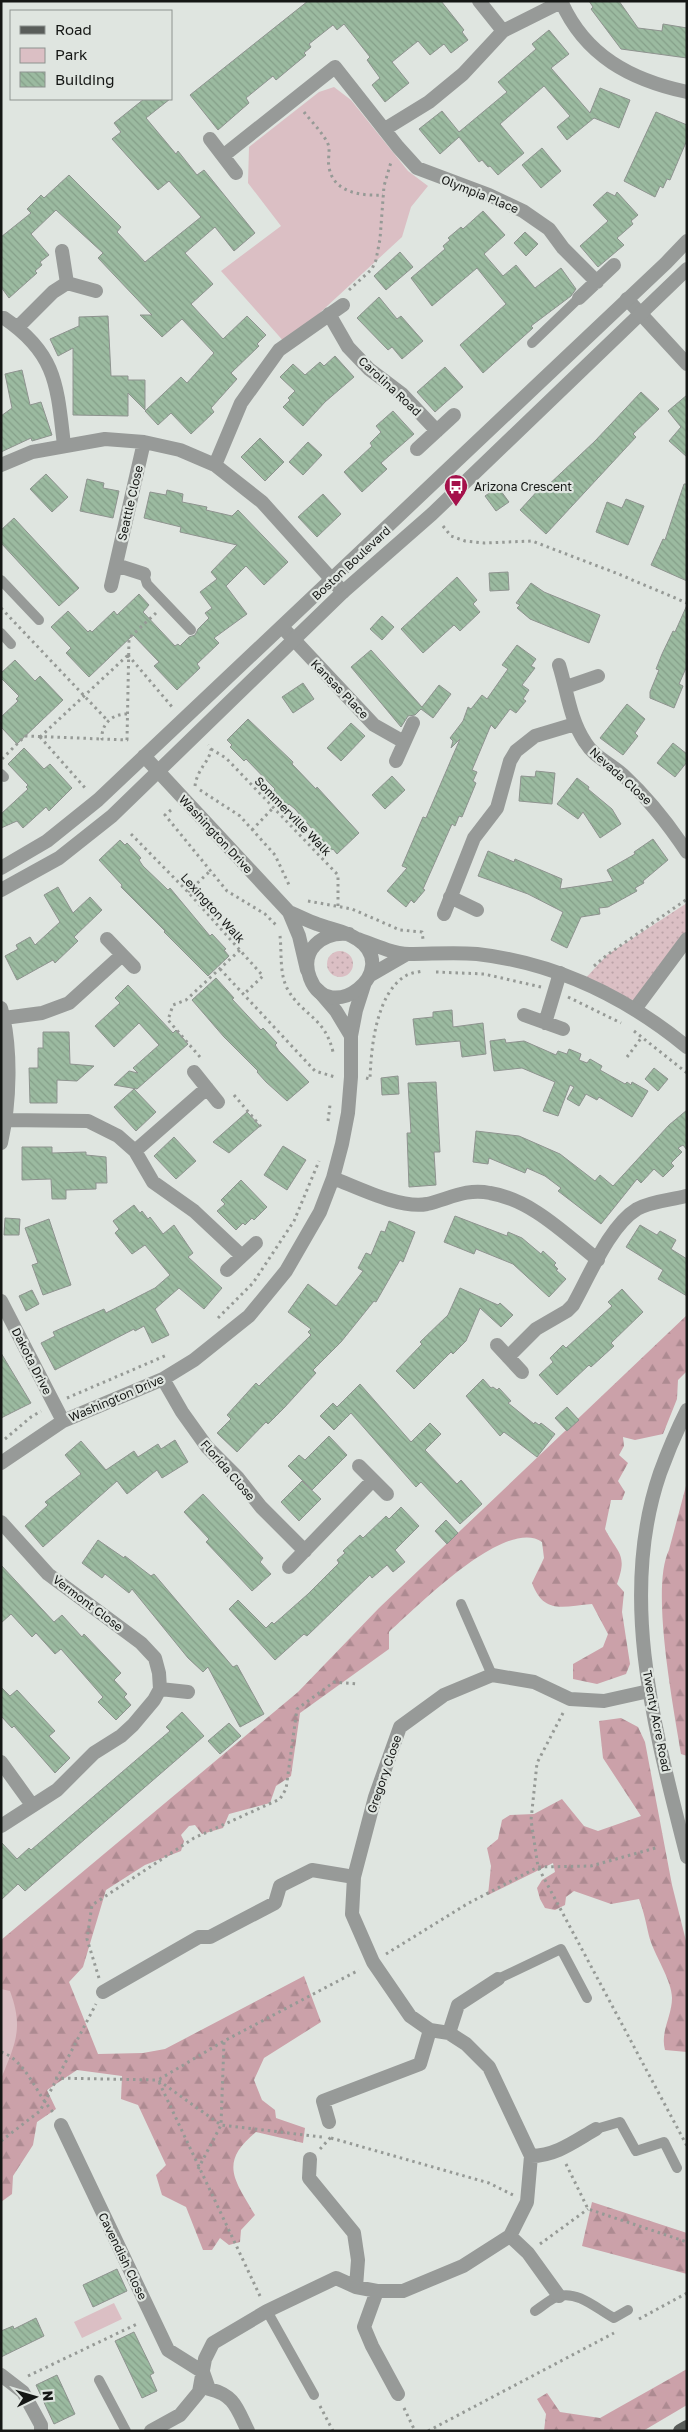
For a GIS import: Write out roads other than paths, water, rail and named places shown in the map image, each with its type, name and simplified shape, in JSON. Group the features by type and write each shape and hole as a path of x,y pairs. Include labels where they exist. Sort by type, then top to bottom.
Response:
{"main road":[{"path":"680,2431 687,2427"}],"street":[{"path":"479,1 503,31"},
{"path":"385,129 429,102 463,74 503,31 561,2 574,25 607,60 643,80 687,92"},
{"name":"Olympia Place","path":"223,156 335,67 398,147 418,168 489,195 523,211 549,229 563,248 596,282"},
{"path":"210,139 236,173"},
{"name":"Boston Boulevard","path":"1,868 47,841 98,800 333,580 628,299 687,240"},
{"path":"62,251 67,283"},
{"path":"579,298 614,265"},
{"name":"Boston Boulevard","path":"1,890 59,858 112,816 343,592 432,514 640,311 687,268"},
{"path":"18,327 53,292 67,283 96,290"},
{"path":"628,299 687,364"},
{"path":"215,466 241,403 279,350 343,305"},
{"name":"Carolina Road","path":"329,314 348,346 369,369 402,394 437,431"},
{"path":"4,318 18,327 46,357 54,376 59,397 64,445"},
{"path":"511,410 523,425"},
{"path":"417,449 454,415"},
{"path":"1,465 32,452 105,439 144,442 180,450 215,466 262,502 343,592"},
{"name":"Seattle Close","path":"110,586 144,442"},
{"path":"116,565 144,574"},
{"name":"Kansas Place","path":"282,627 374,725 404,742"},
{"name":"Nevada Close","path":"559,666 575,724 584,742 593,753 621,774 660,812 687,852"},
{"path":"566,687 598,676"},
{"path":"396,761 413,723"},
{"path":"444,914 474,838 497,808 510,761 516,751 535,736 575,724"},
{"name":"Washington Drive","path":"144,756 289,912 299,936 307,970"},
{"path":"450,897 477,910"},
{"name":"Washington Drive","path":"289,912 382,948 407,954 477,954 514,960 560,973 610,994 635,1009 687,1047"},
{"path":"351,1036 336,1011 310,980 307,970 312,948 319,940 328,935 353,937 370,956 367,980"},
{"path":"107,939 134,967"},
{"path":"635,1009 687,939"},
{"path":"317,989 326,995 342,997 357,992 367,980 407,954"},
{"path":"1,1144 6,1120 8,1076 3,1013 42,1013 69,1003 122,955"},
{"path":"545,1023 560,973"},
{"name":"Washington Drive","path":"1,1463 62,1421 163,1379 194,1360 249,1316 286,1271 320,1212 333,1178 348,1113 351,1078 351,1036 356,1010 367,980"},
{"path":"524,1015 563,1030"},
{"path":"194,1072 218,1102"},
{"path":"135,1151 207,1088"},
{"path":"6,1120 88,1121 118,1136 135,1151 153,1182 194,1211 242,1256"},
{"path":"333,1178 400,1203 426,1204 474,1191 507,1197 538,1212 598,1260"},
{"path":"508,1357 536,1329 567,1311 573,1305 610,1239 630,1214 649,1204 686,1196"},
{"path":"227,1270 256,1243"},
{"name":"Dakota Drive","path":"1,1301 62,1421"},
{"path":"497,1346 522,1372"},
{"name":"Florida Close","path":"163,1379 182,1412 207,1447 238,1478 260,1508 305,1551"},
{"name":"Twenty Acre Road","path":"687,1410 660,1474 649,1519 642,1564 642,1623 649,1691 687,1857"},
{"path":"359,1466 386,1494"},
{"path":"290,1567 373,1480"},
{"name":"Vermont Close","path":"1,1522 48,1574 141,1643 155,1658 159,1673 160,1689"},
{"path":"492,1675 534,1682 570,1698 604,1701 649,1691"},
{"name":"Gregory Close","path":"449,2032 430,2030 410,2016 373,1962 352,1914 354,1877 375,1797 400,1727 444,1695 492,1675"},
{"path":"1,1826 57,1790 94,1753 133,1725 154,1700 160,1689 188,1692"},
{"path":"1,1762 32,1805"},
{"path":"103,1992 199,1937 210,1936 275,1903 280,1886 312,1870 354,1877"},
{"path":"151,2431 180,2415 199,2392 205,2359 213,2344 267,2311 336,2278 356,2287 378,2291 403,2291 463,2266 510,2236 527,2202 531,2156 489,2067 466,2044 449,2032 458,2005 498,1979"},
{"path":"329,2122 323,2101 420,2064 430,2030"},
{"name":"Cavendish Close","path":"61,2125 168,2350 203,2372 209,2389 221,2392 233,2400 248,2431"},
{"path":"531,2156 542,2156 559,2151 596,2129"},
{"path":"310,2159 309,2178 354,2233 358,2260 356,2287"},
{"path":"510,2236 528,2253 559,2296"},
{"path":"378,2291 364,2326 372,2346 398,2394"},
{"path":"1,2375 23,2392 41,2425 40,2431"}],"lane":[{"path":"532,343 579,298"},
{"path":"144,574 147,584 191,630"},
{"path":"1,580 38,620"},
{"path":"1,633 11,644"},
{"path":"461,1604 492,1675"},
{"path":"498,1979 561,1949 587,1998"},
{"path":"596,2129 620,2122 636,2151 664,2142 677,2168"},
{"path":"535,2311 559,2296 583,2298 597,2309 614,2318 628,2310"},
{"path":"267,2311 314,2394"},
{"path":"99,2380 126,2431"}],"place":[{"name":"Arizona Crescent","path":"456,507"}]}
